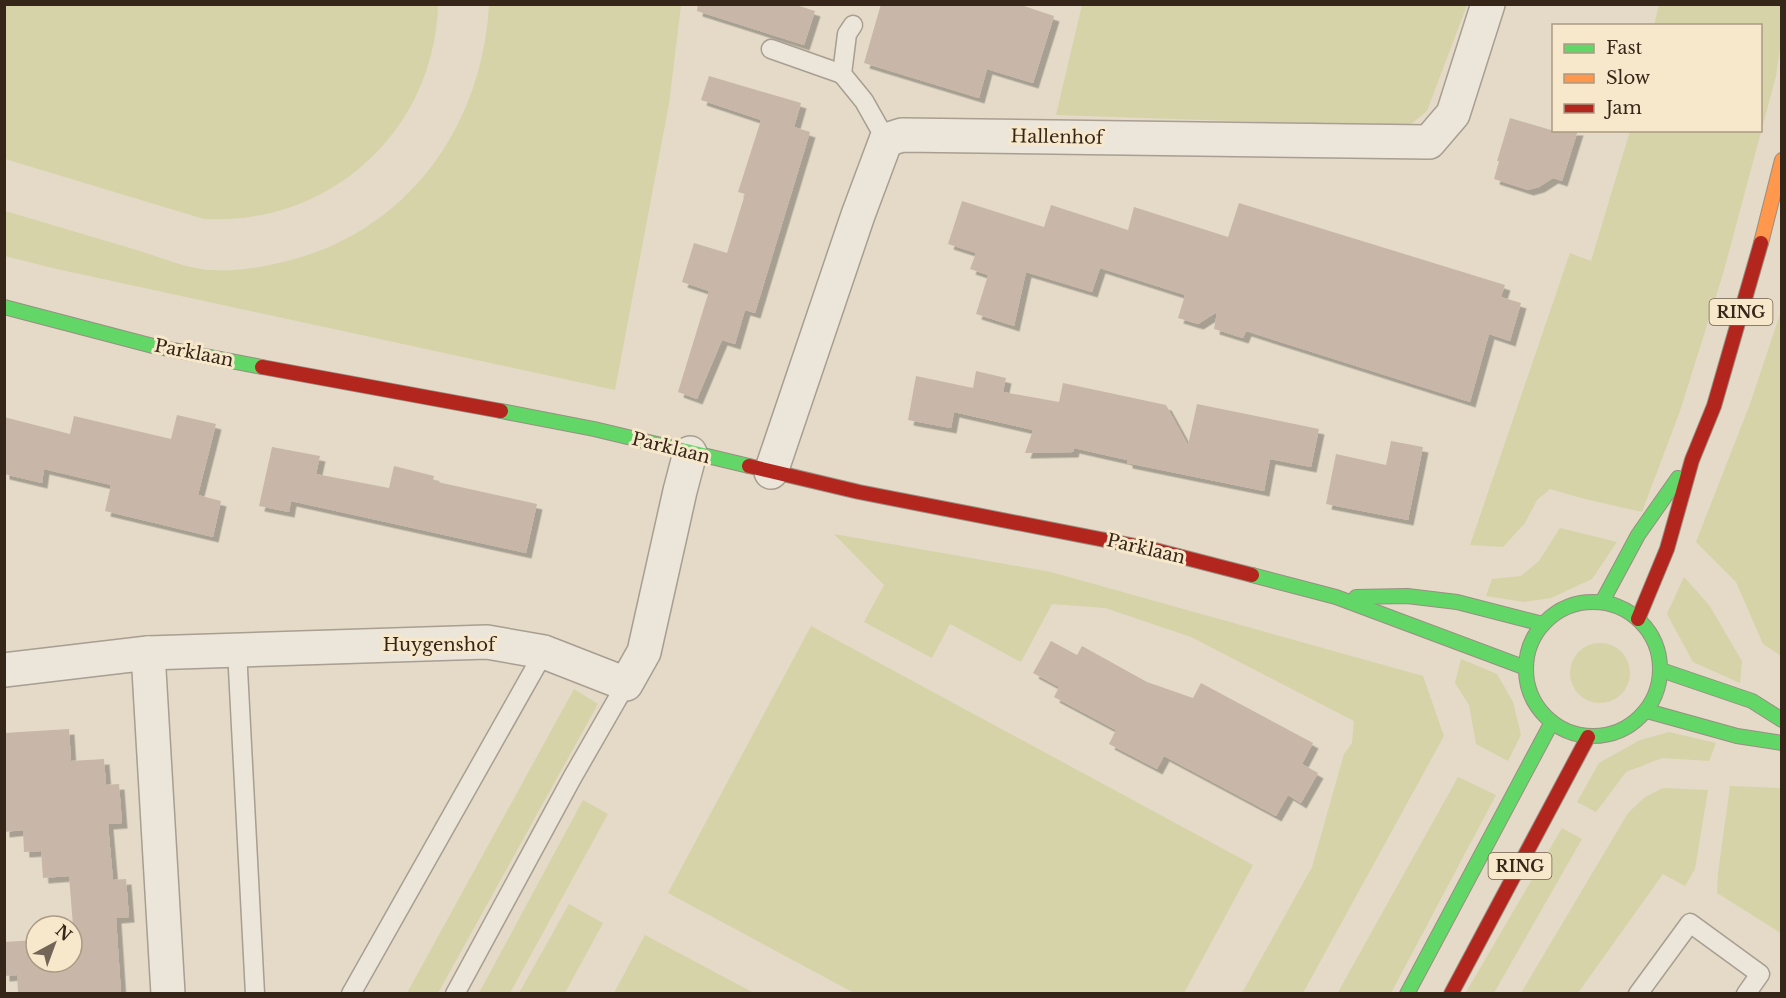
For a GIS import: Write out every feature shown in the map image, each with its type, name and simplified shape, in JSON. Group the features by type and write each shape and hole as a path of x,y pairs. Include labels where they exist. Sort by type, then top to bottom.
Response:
{"street":[{"name":"Hallenhof","path":"886,140 902,135 1429,142 1453,114 1488,4"},
{"path":"771,472 858,214 886,140"},
{"name":"RING","path":"1638,619 1667,549 1692,460 1714,406 1775,193 1782,160"},
{"name":"Parklaan","path":"4,307 153,346 594,429 859,492 1151,549 1336,597 1526,668"},
{"path":"626,684 644,652 690,453"},
{"name":"RING","path":"1602,602 1638,535 1692,460"},
{"name":"Parklaan","path":"1336,597 1407,596 1457,602 1543,624"},
{"path":"1585,602 1602,602 1622,607 1638,619 1655,642 1660,655 1661,670 1657,691 1647,711 1627,728 1615,734 1588,737 1569,732 1541,712 1532,699 1527,684 1526,668 1528,652 1543,624 1555,613 1585,602"},
{"name":"Huygenshof","path":"4,670 148,653 487,642 544,652 626,684"},
{"path":"148,653 168,993"},
{"path":"1661,670 1752,701 1782,720"},
{"path":"1647,711 1737,736 1782,743"},
{"name":"RING","path":"1407,993 1552,722"},
{"name":"RING","path":"1451,993 1588,737"}],"lane":[{"path":"842,74 847,34 853,25"},
{"path":"771,49 842,74 864,101 886,140"},
{"path":"237,650 255,993"},
{"path":"351,993 544,652"},
{"path":"455,993 626,684"},
{"path":"1638,993 1690,923 1760,974 1746,993"}],"shaded area":[{"path":"438,4 432,51 417,93 395,130 367,162 332,188 293,206 250,217 204,219 5,159 4,5"},
{"path":"489,5 681,5 669,104 615,390 5,256 5,211 178,264 201,269 222,270 255,268 287,261 330,246 369,226 402,199 431,168 454,132 472,92 483,50"},
{"path":"1082,5 1467,5 1427,111 1411,124 1389,126 1056,115"},
{"path":"1659,5 1781,5 1781,41 1776,76 1762,128 1762,24 1654,24"},
{"path":"1630,132 1761,132 1723,274 1680,411 1642,512 1550,489 1537,500 1525,523 1503,547 1470,545 1570,253 1591,261"},
{"path":"1781,311 1782,656 1763,644 1736,582 1696,542 1750,404"},
{"path":"1560,528 1617,542 1592,579 1551,598 1524,602 1486,596 1492,579 1521,576 1539,561"},
{"path":"834,534 1051,572 1423,676 1444,736 1303,993 1242,993 1312,867 1344,754 1352,743 1354,721 1191,637 1105,608 1052,604 1021,662 950,624 932,658 864,622 884,585"},
{"path":"1684,577 1709,605 1742,661 1740,683 1693,662 1667,614"},
{"path":"811,626 1253,865 1184,993 854,993 668,893"},
{"path":"1600,643 1621,652 1630,673 1621,694 1600,703 1579,694 1570,673 1579,652"},
{"path":"1461,659 1497,674 1513,702 1521,735 1508,761 1476,744 1469,705 1455,683"},
{"path":"574,689 598,704 438,993 407,993"},
{"path":"1669,732 1716,743 1709,761 1662,758 1626,772 1596,812 1577,802 1599,763 1640,740"},
{"path":"1458,777 1496,795 1391,993 1337,994"},
{"path":"1730,786 1781,788 1781,933 1717,893"},
{"path":"1663,788 1708,790 1695,869 1685,886 1663,874 1578,993 1521,993 1628,813 1645,797"},
{"path":"583,800 608,814 510,993 479,993"},
{"path":"1562,828 1582,839 1494,993 1465,994"},
{"path":"569,904 603,923 565,993 519,993"},
{"path":"645,935 754,993 614,993"}],"building":[{"path":"698,4 793,4 815,11 804,45 697,11"},
{"path":"881,4 1018,4 1054,16 1033,83 987,69 979,98 864,63"},
{"path":"709,76 801,103 794,127 810,132 755,313 745,310 735,344 722,340 697,399 678,392 709,291 682,282 694,243 727,253 745,194 738,192 761,120 701,100"},
{"path":"1510,118 1552,130 1552,132 1577,132 1562,181 1553,178 1539,187 1528,190 1494,179 1499,161 1497,161"},
{"path":"962,201 1044,227 1051,205 1128,230 1134,207 1228,237 1239,203 1505,285 1501,297 1521,303 1510,341 1489,334 1470,402 1246,331 1243,338 1214,329 1217,312 1198,324 1178,318 1185,295 1100,268 1092,292 1026,272 1014,326 976,314 988,275 970,269 976,253 948,244"},
{"path":"976,371 1006,378 1003,392 1059,402 1063,383 1166,405 1188,445 1197,404 1319,429 1311,467 1270,459 1264,491 1127,463 1127,460 1074,448 1073,452 1025,453 1033,430 954,412 951,428 908,420 916,376 973,388"},
{"path":"177,415 216,424 198,495 221,501 213,537 105,511 111,485 44,469 42,483 4,474 4,417 70,434 74,416 171,439"},
{"path":"1391,441 1423,447 1408,520 1326,504 1336,454 1386,465"},
{"path":"272,447 320,456 316,474 389,488 394,466 434,476 433,481 537,504 526,553 291,501 289,512 259,506"},
{"path":"1051,641 1077,655 1082,646 1147,682 1193,698 1201,683 1313,743 1302,764 1318,773 1301,803 1288,795 1276,816 1164,756 1157,769 1109,744 1116,730 1054,697 1059,687 1033,673"},
{"path":"69,729 71,761 104,759 106,785 119,784 122,823 108,824 113,880 126,879 129,917 116,918 121,993 18,993 17,975 4,976 4,942 24,941 24,974 84,974 84,914 72,914 69,876 43,878 41,851 24,852 23,830 4,832 4,733"}],"traffic: fast":[{"path":"4,307 153,346 262,367"},
{"path":"501,411 594,429 749,466"},
{"path":"1602,602 1638,535 1678,478"},
{"path":"1252,575 1336,597 1526,668"},
{"path":"1356,597 1407,596 1457,602 1543,624"},
{"path":"1593,602 1619,607 1641,621 1655,643 1660,669 1655,695 1641,717 1619,731 1593,736 1567,731 1545,717 1531,695 1526,669 1531,643 1545,621 1567,607 1593,602"},
{"path":"1661,670 1752,701 1782,720"},
{"path":"1647,711 1737,736 1782,743"},
{"path":"1407,994 1552,722"}],"traffic: slow":[{"path":"1761,243 1782,160"}],"traffic: jam":[{"path":"1638,619 1667,549 1692,460 1714,406 1761,243"},
{"path":"262,367 501,411"},
{"path":"749,466 859,492 1151,549 1252,575"},
{"path":"1451,994 1588,737"}]}
